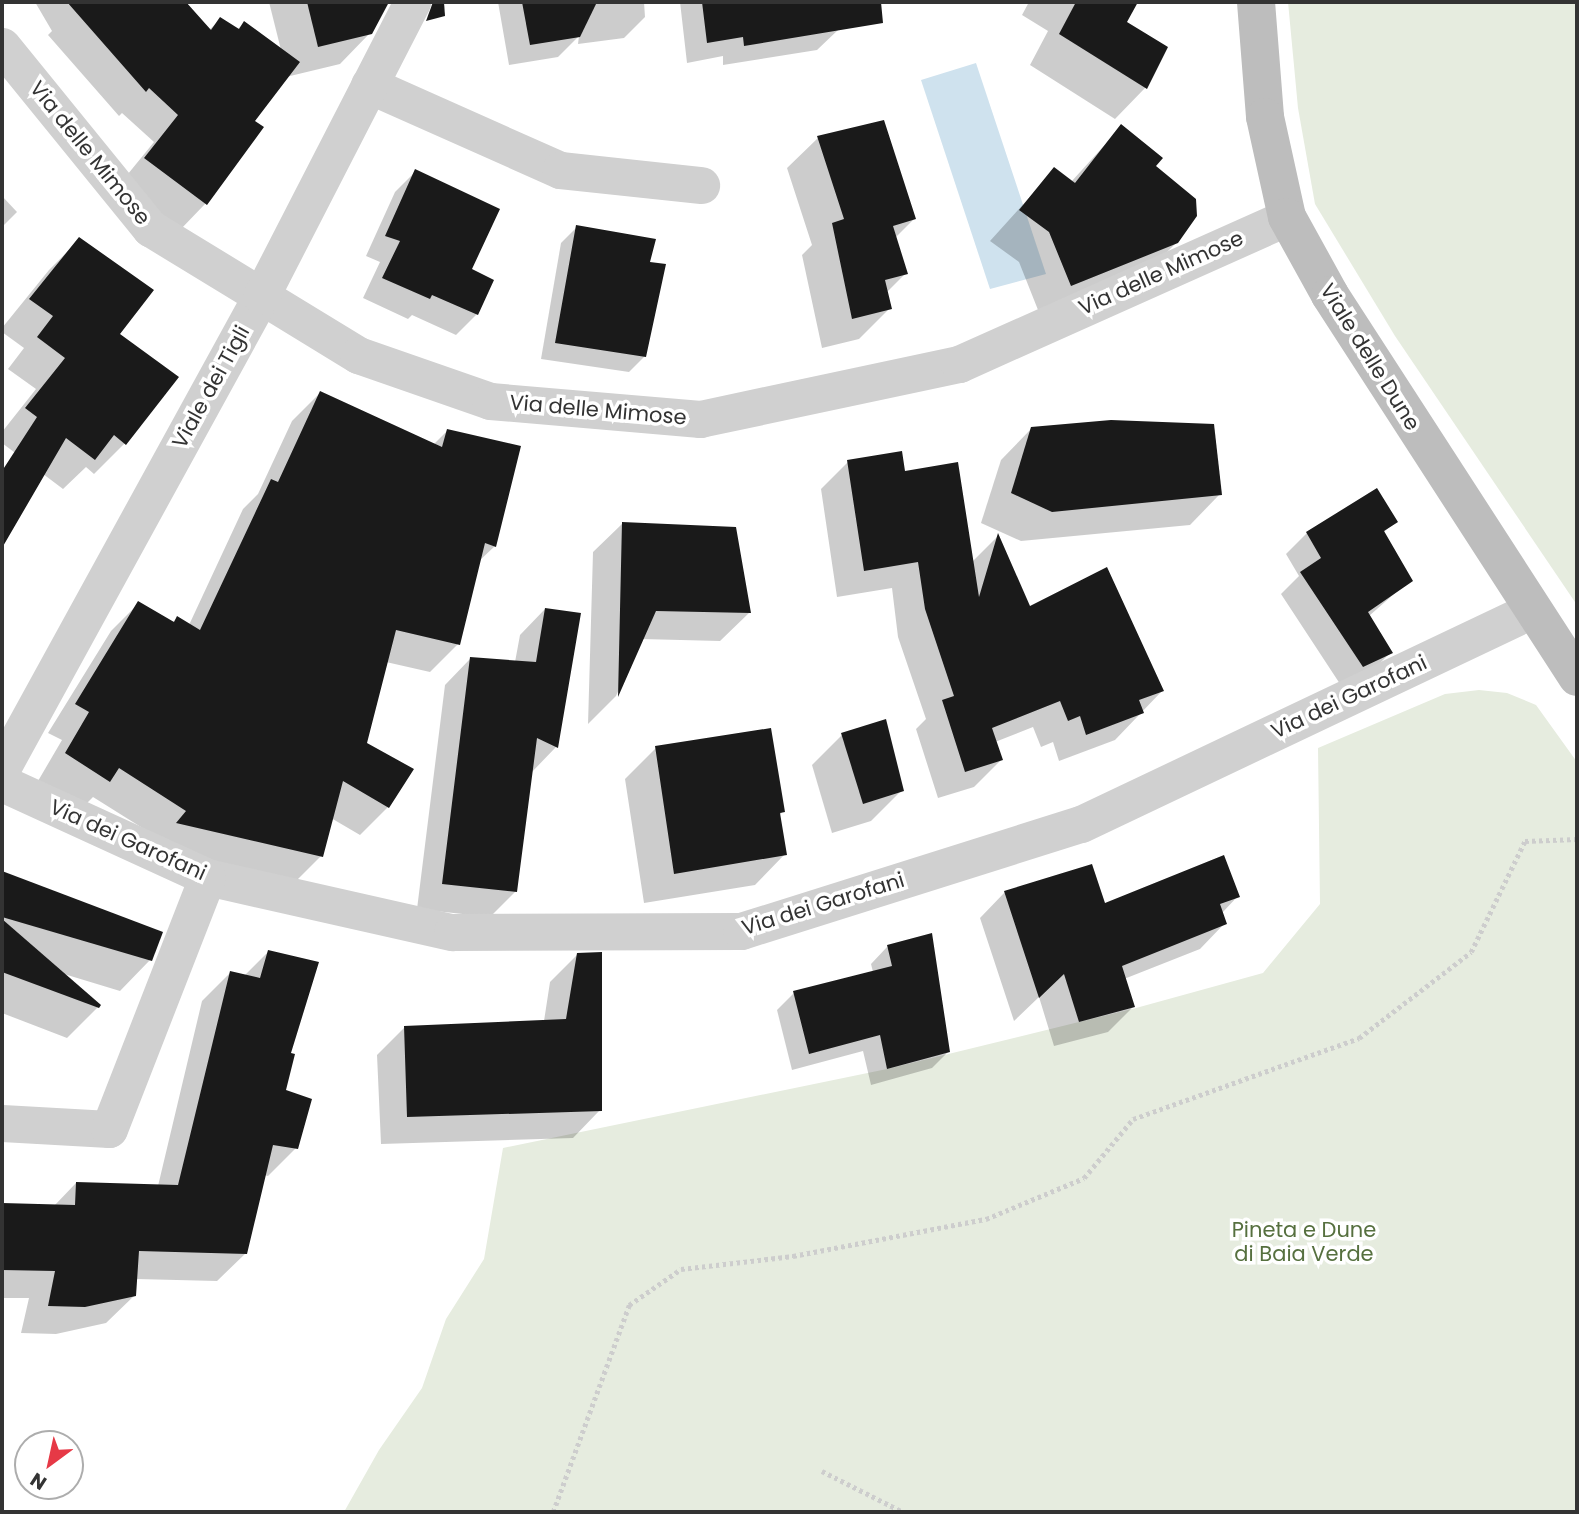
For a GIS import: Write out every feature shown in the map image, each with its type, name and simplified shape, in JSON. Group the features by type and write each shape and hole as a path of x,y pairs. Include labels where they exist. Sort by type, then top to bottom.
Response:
{"street":[{"name":"Viale dei Tigli","path":"2,768 261,296 412,2"},
{"name":"Viale delle Dune","path":"1256,2 1265,117 1287,217 1330,295 1577,677"},
{"name":"Via delle Mimose","path":"2,46 150,228 358,355 490,401 700,419 959,364 1287,217"},
{"path":"369,85 560,170 701,185"},
{"name":"Via dei Garofani","path":"2,783 206,877 452,932 741,931 1080,824 1532,611"},
{"path":"2,1122 110,1129 206,877"}],"path":[{"path":"553,1512 629,1305 681,1269 793,1256 986,1219 1084,1178 1133,1119 1359,1038 1471,952 1525,841 1577,839"},
{"path":"822,1471 903,1512"}],"green space":[{"path":"1288,2 1577,2 1577,605 1395,336 1315,204 1298,108"},
{"name":"Pineta e Dune di Baia Verde","path":"1479,690 1507,693 1536,705 1577,762 1577,1512 344,1512 379,1450 422,1388 446,1319 484,1259 503,1148 887,1069 1136,1008 1263,973 1320,904 1318,748 1445,694"}],"water":[{"path":"976,63 1046,274 990,289 921,80"}],"building":[{"path":"67,2 186,2 211,30 220,17 239,29 244,21 300,62 255,121 264,127 207,205 144,158 178,115 149,88 146,92"},
{"path":"307,2 389,2 372,34 318,47"},
{"path":"433,2 444,2 445,16 426,21"},
{"path":"522,2 597,2 580,37 530,45"},
{"path":"702,2 881,2 883,23 744,46 743,37 707,43"},
{"path":"1076,2 1138,2 1127,22 1168,47 1147,89 1059,34"},
{"path":"884,120 916,219 893,226 908,274 885,280 892,309 852,319 832,223 844,219 817,136"},
{"path":"1121,124 1163,158 1156,166 1196,199 1197,216 1178,243 1071,286 1049,232 1019,210 1054,167 1075,183"},
{"path":"415,169 500,209 472,269 494,280 478,315 432,295 430,299 382,278 400,241 385,236"},
{"path":"576,225 656,239 650,262 666,264 646,357 555,343"},
{"path":"79,237 154,290 120,334 179,377 126,445 114,435 95,460 66,438 2,548 2,471 37,417 25,408 65,358 37,337 53,316 29,299"},
{"path":"320,391 442,447 447,429 521,446 496,547 485,543 460,645 396,630 367,743 414,769 389,808 343,781 323,857 176,823 186,811 119,768 110,782 65,753 89,712 75,704 138,601 174,622 177,616 200,630 271,479 278,482"},
{"path":"1111,420 1214,424 1222,495 1052,512 1011,493 1031,427"},
{"path":"902,451 905,471 958,462 979,597 998,533 1030,606 1107,567 1164,691 1139,700 1144,713 1086,735 1080,716 1068,721 1060,701 992,728 1003,760 965,772 942,700 954,696 925,609 918,562 864,571 847,460"},
{"path":"1377,488 1398,522 1384,531 1413,581 1368,612 1393,653 1363,667 1300,572 1321,558 1306,532"},
{"path":"622,522 736,527 751,613 656,611 618,697"},
{"path":"545,608 581,613 558,748 537,738 517,892 442,884 470,657 536,662"},
{"path":"886,719 904,791 863,804 841,733"},
{"path":"771,728 785,812 780,813 787,855 674,874 655,746"},
{"path":"1224,855 1240,897 1220,904 1227,924 1122,966 1135,1007 1079,1022 1064,974 1039,998 1004,891 1092,864 1105,903"},
{"path":"2,871 163,932 152,961 2,917"},
{"path":"2,919 101,1005 99,1008 2,972"},
{"path":"932,933 950,1052 887,1069 880,1035 809,1054 793,991 892,966 887,945"},
{"path":"268,950 319,962 291,1053 295,1054 286,1090 312,1099 298,1149 273,1145 247,1254 139,1251 136,1296 85,1307 48,1306 55,1271 2,1270 2,1203 75,1205 76,1182 178,1185 230,971 260,978"},
{"path":"602,952 602,1111 407,1117 404,1026 566,1019 577,953"}]}
